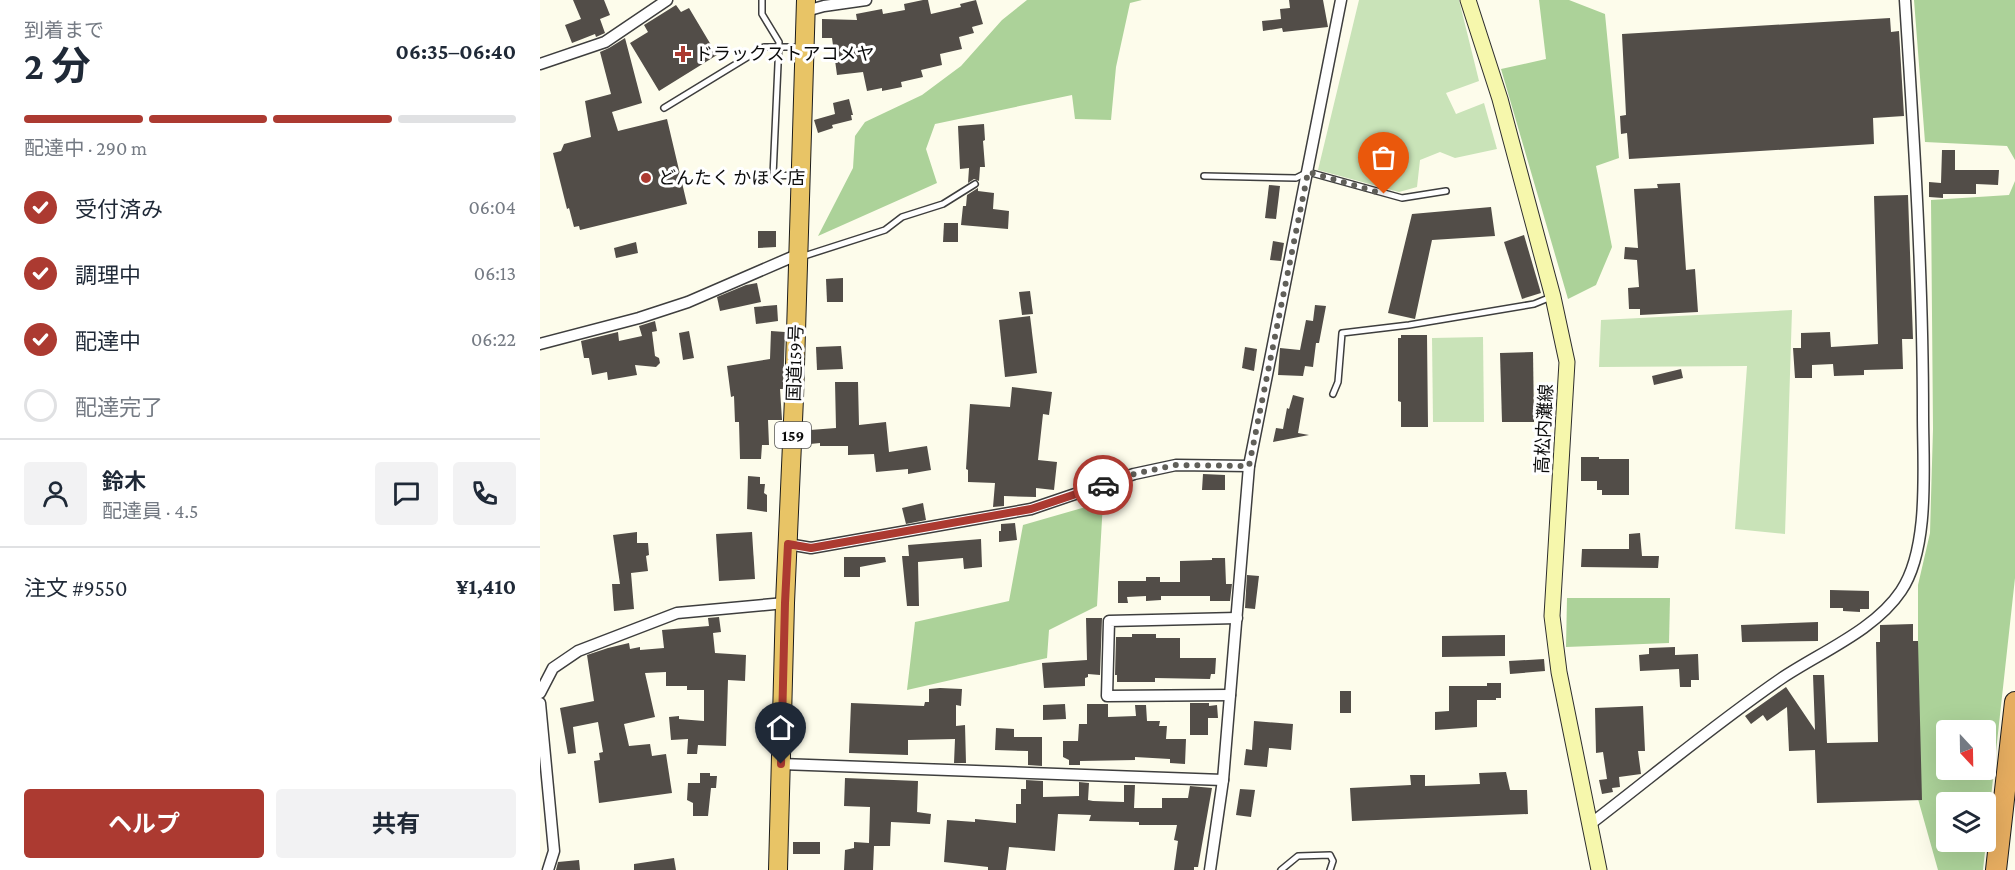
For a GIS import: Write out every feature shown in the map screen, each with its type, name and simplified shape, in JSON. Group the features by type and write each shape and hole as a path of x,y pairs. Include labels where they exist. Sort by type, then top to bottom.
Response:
{"highway":[{"name":"国道159号","path":"778,870 806,5"},
{"path":"1996,870 2015,702"}],"main road":[{"name":"高松内灘線","path":"1468,0 1500,99 1553,297 1567,362 1552,616 1559,672 1599,870"}],"street":[{"path":"540,64 605,42 667,0"},
{"path":"806,5 824,6 866,0"},
{"path":"1210,870 1223,780 1249,466 1341,0"},
{"path":"1589,825 1784,677 1841,644 1883,611 1902,590 1915,561 1922,528 1923,334 1917,174 1905,0"},
{"path":"540,344 639,318 688,302 799,255"},
{"path":"788,544 811,548 1031,509 1134,474 1176,465 1249,466"},
{"path":"540,693 553,668 578,651 677,613 785,603"},
{"path":"1230,695 1107,696 1109,621 1236,618"},
{"path":"540,703 554,851 548,870"},
{"path":"781,764 1223,780"}],"lane":[{"path":"762,0 762,14 778,42 773,176 801,174"},
{"path":"664,108 764,47 805,47"},
{"path":"1204,176 1296,178 1308,172 1402,198 1446,192"},
{"path":"799,255 885,230 902,217 943,204 975,184"},
{"path":"1333,394 1338,382 1342,333 1408,325 1534,304 1553,297"},
{"path":"1281,870 1298,856 1330,855 1333,861 1330,870"}],"green space":[{"path":"1027,0 1142,0 1130,3 1116,67 1111,120 1075,119 1072,95 935,124 926,149 937,183 818,236 853,168 855,136 865,122 922,95 961,66 1002,20"},
{"path":"1359,0 1459,0 1479,81 1446,93 1456,114 1484,103 1497,149 1455,158 1440,152 1420,160 1417,187 1399,192 1318,170"},
{"path":"1539,0 1569,0 1605,14 1619,158 1596,166 1612,247 1596,285 1568,299 1501,69 1546,59"},
{"path":"1914,0 2015,0 2015,160 2007,146 1925,142"},
{"path":"2015,181 2015,578 1996,751 1996,720 1936,720 1936,780 1993,780 1992,792 1936,792 1936,852 1985,852 1983,870 1938,870 1918,799 1918,585 1930,533 1933,429 1931,200 2009,195"},
{"path":"1792,310 1785,534 1735,529 1747,366 1599,367 1601,320"},
{"path":"1483,337 1484,422 1433,422 1432,338"},
{"path":"1103,502 1097,606 1049,630 1047,658 907,690 915,622 1009,601 1023,525"},
{"path":"1567,598 1670,598 1669,643 1566,647"}],"building":[{"path":"573,0 604,0 610,15 600,19 605,33 596,37 595,34 572,43 565,25 581,19"},
{"path":"928,0 931,14 961,7 960,4 976,0 983,24 972,27 974,33 959,37 962,49 940,54 942,65 921,70 923,77 901,82 902,87 867,91 863,72 837,75 832,38 822,38 822,19 857,20 856,14 882,9 883,14 905,10 904,4"},
{"path":"1289,0 1323,0 1328,27 1283,32 1282,28 1263,31 1262,21 1281,19 1280,9 1290,8"},
{"path":"676,5 681,12 689,8 717,55 659,91 630,43 648,32 644,25"},
{"path":"1890,18 1891,32 1899,31 1904,116 1873,118 1874,144 1629,159 1627,133 1621,134 1620,116 1626,115 1622,34"},
{"path":"625,38 642,103 612,112 618,131 667,119 687,204 580,230 579,226 574,227 569,208 567,209 553,153 561,151 564,144 591,137 585,101 611,94 600,52"},
{"path":"849,99 852,120 832,125 833,128 818,133 814,120 835,114 833,103"},
{"path":"984,124 985,167 980,167 979,181 974,179 968,183 969,168 960,169 958,126"},
{"path":"1942,150 1955,150 1955,170 1999,170 1998,185 1976,184 1976,194 1943,194 1943,198 1929,197 1929,182 1941,183"},
{"path":"1680,183 1686,270 1695,269 1698,312 1640,315 1640,309 1629,309 1628,288 1639,287 1637,260 1624,259 1625,247 1638,248 1634,189 1658,188 1657,184"},
{"path":"1269,185 1280,186 1276,219 1265,218"},
{"path":"978,188 978,191 994,193 993,209 1009,211 1008,229 961,225 967,195"},
{"path":"1908,195 1913,339 1902,339 1903,369 1864,370 1864,375 1834,376 1833,364 1812,365 1812,378 1795,378 1793,348 1801,348 1801,333 1830,332 1831,347 1878,344 1874,196"},
{"path":"1491,207 1495,236 1432,240 1415,319 1388,313 1412,214"},
{"path":"944,223 958,223 958,242 943,242"},
{"path":"758,231 776,231 776,247 758,248"},
{"path":"1524,235 1541,293 1522,299 1504,242"},
{"path":"1273,241 1284,243 1281,261 1270,260"},
{"path":"636,242 638,253 616,258 614,248"},
{"path":"843,278 843,302 827,302 826,279"},
{"path":"757,283 761,302 720,311 717,297"},
{"path":"1030,291 1033,314 1022,315 1019,292"},
{"path":"777,305 778,321 756,324 754,307"},
{"path":"1315,305 1326,306 1319,343 1316,343 1313,367 1305,366 1303,376 1278,375 1280,348 1300,350 1306,320 1313,321"},
{"path":"1030,316 1037,373 1005,377 999,320"},
{"path":"655,321 657,331 652,332 655,356 659,358 660,363 656,367 635,365 637,375 608,380 607,372 592,375 589,358 584,358 581,341 618,332 619,341 642,336 639,326"},
{"path":"689,331 694,358 683,360 679,333"},
{"path":"771,331 785,332 783,389 780,389 782,420 768,420 769,445 762,445 761,459 740,459 739,422 735,422 734,396 731,397 727,366 770,359"},
{"path":"1401,335 1427,335 1428,427 1401,427 1401,402 1398,401 1398,338 1401,338"},
{"path":"841,346 843,369 817,370 816,347"},
{"path":"1245,347 1257,349 1254,371 1242,368"},
{"path":"1533,352 1534,422 1502,422 1500,353"},
{"path":"1681,369 1683,378 1654,385 1652,376"},
{"path":"835,382 858,382 859,425 886,422 889,452 927,446 931,470 908,474 908,469 876,472 874,454 848,455 848,446 810,444 810,430 836,428"},
{"path":"1012,387 1052,392 1049,415 1043,414 1038,460 1057,462 1054,490 1036,488 1036,497 1004,496 1004,506 993,507 995,483 968,482 968,470 966,469 970,404 1010,407"},
{"path":"1293,395 1304,398 1298,433 1309,435 1273,442 1276,428 1283,429 1287,408 1289,409"},
{"path":"1581,457 1629,459 1629,495 1602,495 1602,490 1597,490 1597,481 1581,481"},
{"path":"1203,474 1225,475 1225,490 1202,490"},
{"path":"748,476 760,477 760,484 765,484 767,512 747,509"},
{"path":"923,503 926,520 906,524 902,508"},
{"path":"1015,523 1017,540 999,542 1001,524"},
{"path":"637,532 637,543 648,543 649,555 646,556 648,571 631,573 634,609 614,611 612,584 620,584 613,535"},
{"path":"752,532 755,579 719,581 716,534"},
{"path":"1640,533 1642,556 1659,556 1658,568 1581,567 1582,549 1629,549 1629,534"},
{"path":"981,539 982,567 964,569 963,558 918,562 919,606 907,606 902,556 909,556 908,545"},
{"path":"844,557 885,557 886,562 860,567 860,577 844,577"},
{"path":"1212,558 1225,558 1226,584 1232,584 1230,601 1210,601 1210,596 1161,596 1161,600 1146,601 1146,596 1127,597 1128,603 1118,603 1118,581 1146,581 1146,577 1160,577 1160,582 1180,582 1180,561 1212,560"},
{"path":"1247,575 1259,576 1255,609 1245,608"},
{"path":"1830,590 1869,591 1869,609 1860,609 1860,612 1830,608"},
{"path":"719,617 721,632 713,633 715,653 746,655 745,681 728,680 726,746 698,745 697,754 687,754 688,739 671,740 669,717 679,716 679,719 704,721 704,690 687,690 687,686 666,686 666,672 645,673 655,717 624,724 629,746 650,744 652,756 666,754 672,793 599,803 594,761 600,760 599,753 603,752 598,722 573,727 576,753 568,754 560,708 594,701 587,655 629,643 630,649 664,648 662,630 709,626 708,618"},
{"path":"1086,618 1102,618 1100,675 1088,674 1085,678 1085,686 1044,688 1042,663 1087,660"},
{"path":"1818,622 1818,641 1742,642 1741,625"},
{"path":"1913,624 1913,641 1918,641 1922,800 1817,803 1815,750 1789,751 1787,707 1767,721 1763,715 1751,724 1745,716 1786,687 1815,730 1813,675 1824,675 1827,743 1878,742 1876,642 1880,642 1880,625"},
{"path":"1132,634 1156,634 1156,638 1180,638 1180,658 1216,658 1215,674 1211,674 1210,679 1155,678 1155,682 1117,682 1117,675 1115,675 1116,637 1132,637"},
{"path":"1505,635 1505,656 1442,657 1442,636"},
{"path":"1675,647 1675,655 1698,654 1699,680 1691,680 1691,687 1680,687 1679,669 1640,671 1639,655 1649,654 1649,648"},
{"path":"1544,659 1545,671 1510,674 1509,661"},
{"path":"1487,683 1501,683 1501,698 1477,700 1477,727 1435,730 1435,712 1449,711 1449,686 1487,686"},
{"path":"929,689 962,689 961,706 956,705 956,726 965,725 966,763 954,763 955,739 908,740 908,755 849,753 851,703 924,706 925,702 929,702"},
{"path":"1340,691 1351,691 1351,713 1340,713"},
{"path":"1190,703 1217,705 1218,718 1208,718 1208,735 1190,735"},
{"path":"1065,704 1066,719 1043,720 1043,705"},
{"path":"1087,704 1108,704 1108,717 1136,716 1135,705 1146,705 1147,721 1160,721 1159,726 1167,726 1166,739 1186,739 1185,764 1170,763 1170,759 1135,757 1135,760 1080,761 1080,765 1069,765 1069,760 1063,757 1063,741 1078,741 1079,724 1087,724"},
{"path":"1643,706 1645,751 1638,751 1641,774 1619,777 1620,787 1612,788 1613,792 1602,794 1599,780 1607,779 1603,752 1596,753 1595,708"},
{"path":"1254,721 1293,724 1291,750 1269,748 1267,767 1244,765 1246,749 1252,750"},
{"path":"996,728 1014,729 1014,737 1042,737 1042,766 1028,765 1028,751 995,750"},
{"path":"1506,772 1510,790 1527,790 1528,814 1352,821 1350,788 1411,785 1410,775 1425,775 1425,786 1480,784 1479,773"},
{"path":"700,773 717,776 716,788 711,788 708,816 693,816 693,803 687,800 688,783 700,783"},
{"path":"845,778 918,781 917,812 931,814 930,824 891,822 890,846 874,846 873,870 844,870 845,850 854,848 854,842 869,843 870,807 844,806"},
{"path":"1026,780 1043,781 1043,797 1079,796 1079,782 1089,783 1088,800 1093,801 1124,802 1124,785 1135,785 1134,808 1162,808 1162,798 1188,798 1190,786 1212,788 1198,867 1194,867 1194,870 1174,870 1178,841 1174,840 1177,825 1089,821 1091,815 1058,814 1055,851 1009,847 1006,870 988,870 988,867 944,862 947,820 975,822 975,819 1016,823 1016,804 1021,804 1021,789 1026,789"},
{"path":"1240,789 1255,790 1251,817 1236,815"},
{"path":"793,842 820,842 820,854 793,854"},
{"path":"674,858 676,870 634,870 634,864"},
{"path":"579,860 580,870 556,870 558,862"}],"way so far":[{"path":"1103,485 1134,474 1176,465 1249,466 1308,172 1384,194"}],"place":[{"name":"ドラックストアコメヤ","path":"683,54"},
{"name":"どんたく かほく店","path":"646,178"}],"route":[{"path":"781,764 788,544 811,548 1031,509 1103,485"}]}
